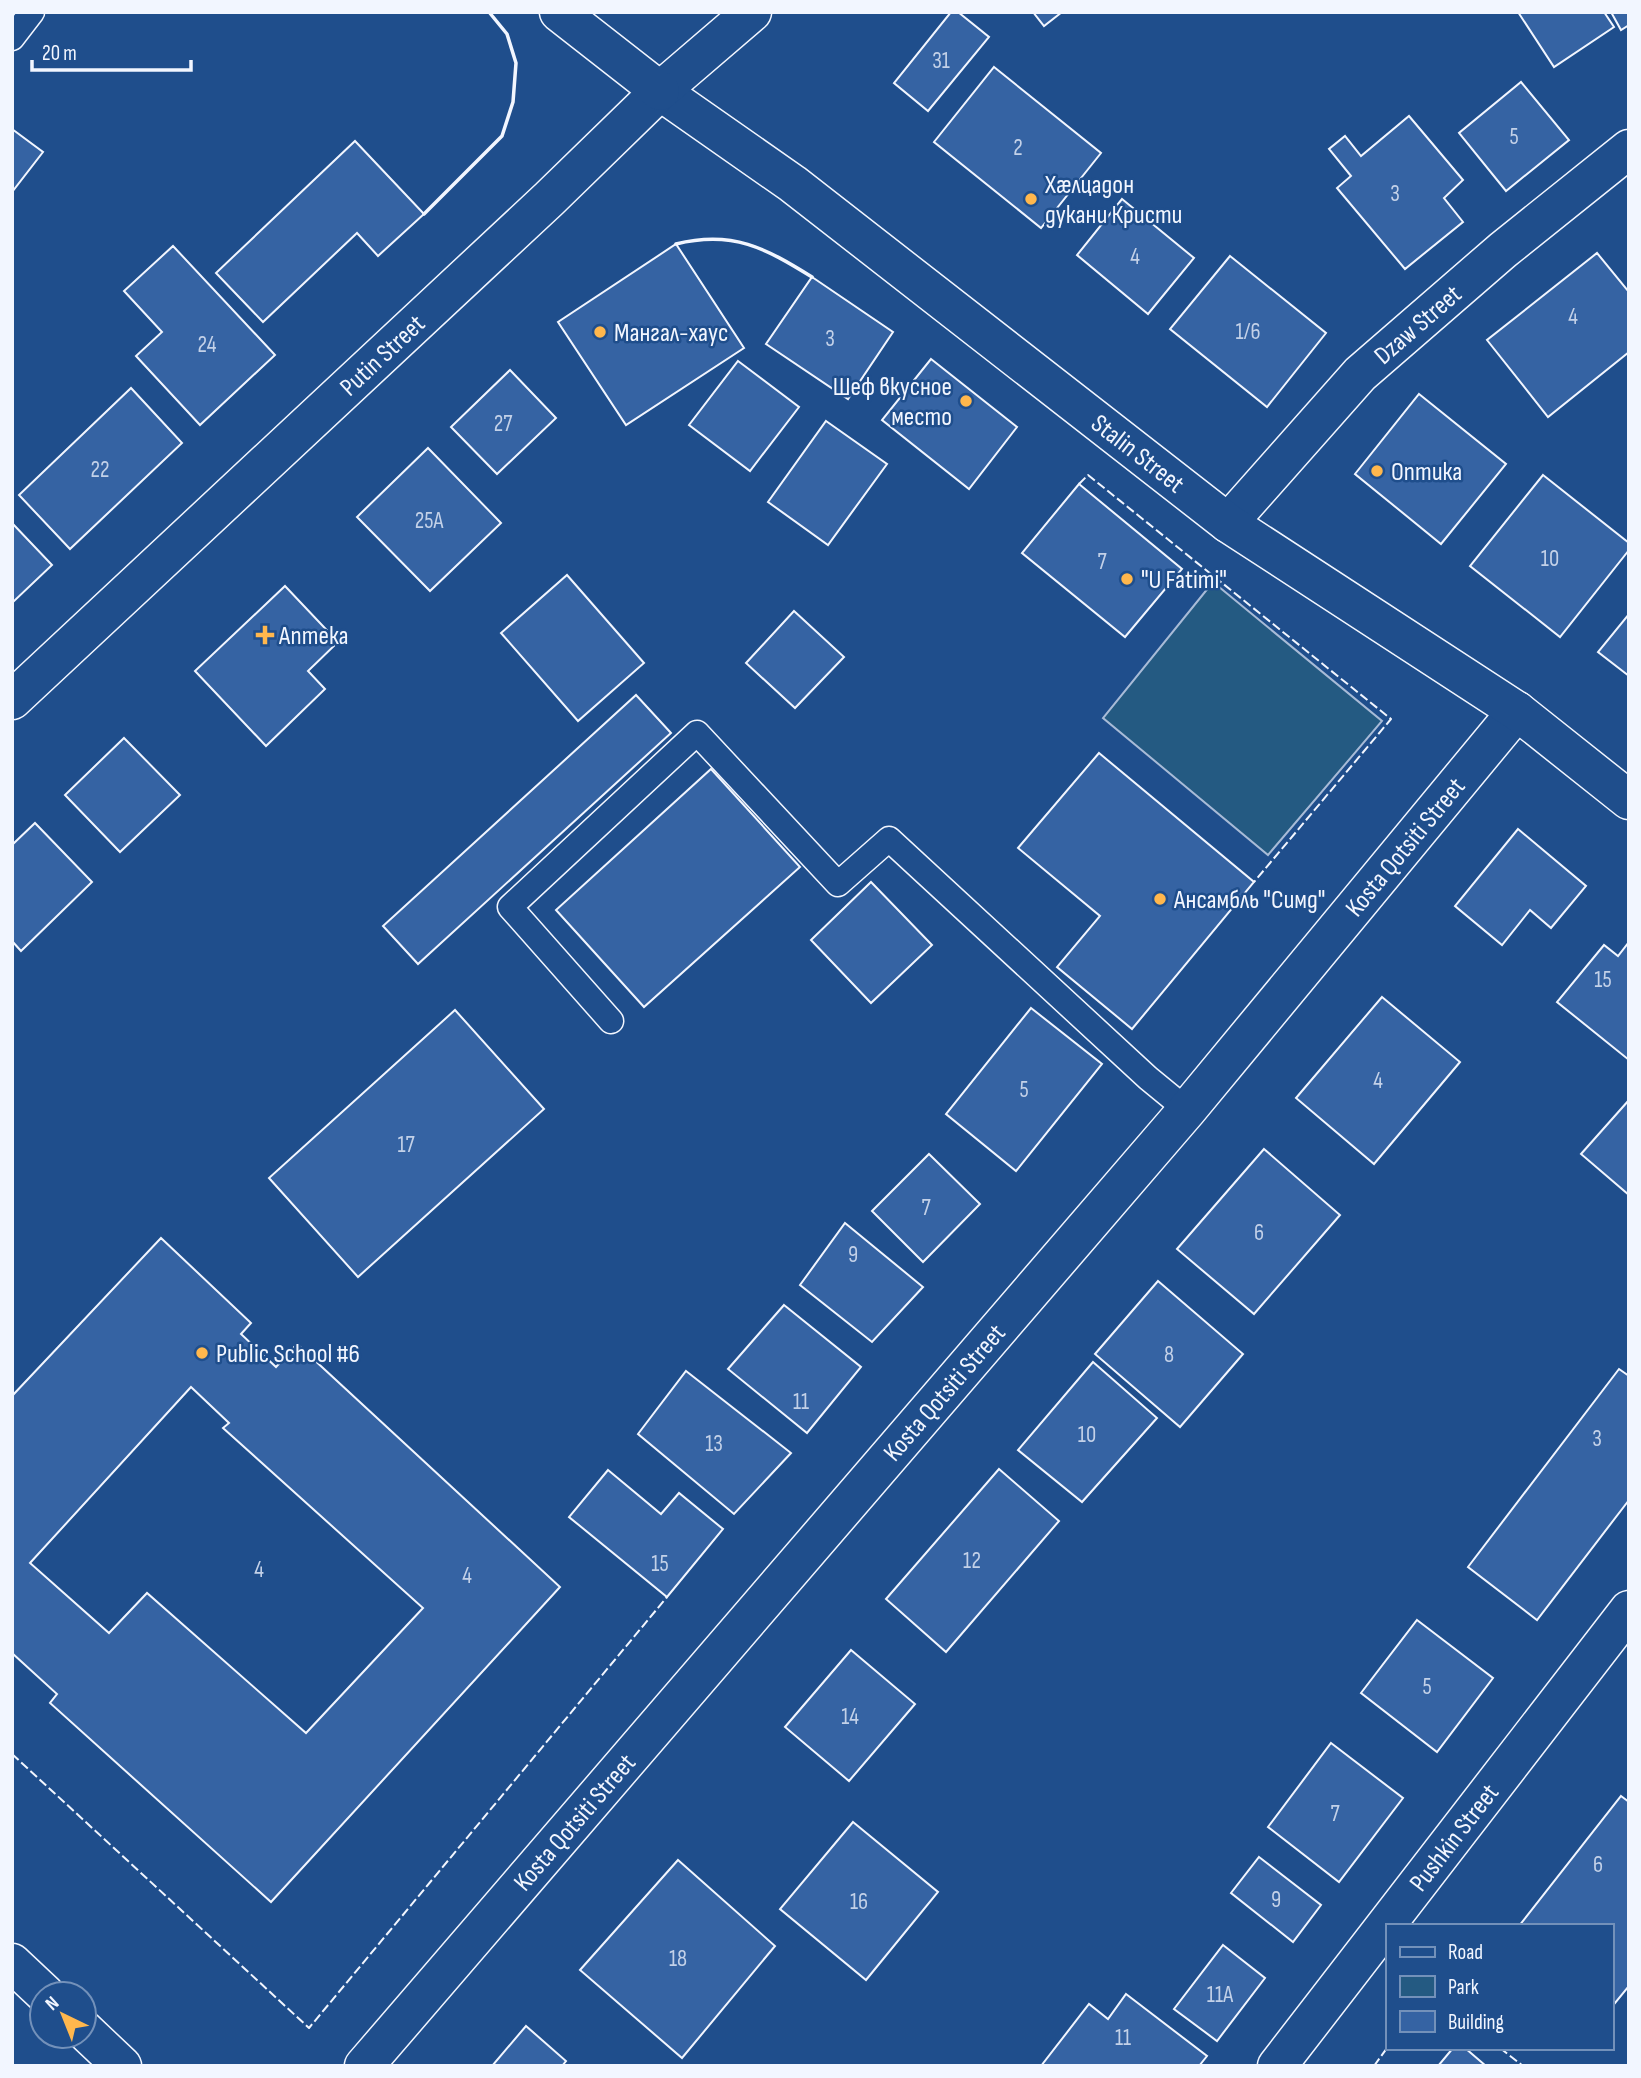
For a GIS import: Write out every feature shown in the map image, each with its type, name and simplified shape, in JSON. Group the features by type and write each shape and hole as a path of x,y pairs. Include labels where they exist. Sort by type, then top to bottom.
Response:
{"main road":[{"name":"Stalin Street","path":"559,12 660,90 793,184 1228,523 1517,711 1629,800"},
{"name":"Putin Street","path":"12,700 549,199 660,90 752,12"},
{"name":"Dzaw Street","path":"1228,523 1360,374 1503,250 1629,149"},
{"name":"Kosta Qotsiti Street","path":"364,2066 1187,1110 1517,711"},
{"name":"Pushkin Street","path":"1387,1924 1629,1610"},
{"name":"Pushkin Street","path":"1277,2066 1386,1925"},
{"path":"12,1963 31,1980"},
{"path":"98,2043 122,2066"}],"lane":[{"path":"12,38 32,12"},
{"path":"611,1021 510,907 697,733 838,884 890,839 1148,1078 1187,1110"}],"green space":[{"path":"1213,582 1382,721 1268,855 1103,718"}],"building":[{"path":"951,12 958,12 989,37 928,111 894,83"},
{"path":"1033,12 1062,12 1044,26"},
{"path":"1518,12 1604,12 1614,27 1554,67"},
{"path":"1611,12 1629,12 1629,25 1621,30"},
{"path":"994,67 1101,153 1041,228 934,142"},
{"path":"1521,82 1569,140 1506,191 1459,133"},
{"path":"1409,116 1463,180 1444,198 1463,222 1405,269 1337,188 1351,176 1329,149 1345,136 1361,156"},
{"path":"12,129 43,152 12,192"},
{"path":"355,141 424,214 378,256 357,233 263,322 216,273"},
{"path":"1122,199 1194,258 1148,314 1077,255"},
{"path":"676,244 744,348 626,425 558,322"},
{"path":"173,246 275,355 200,425 136,356 162,332 124,291"},
{"path":"1597,253 1629,292 1629,352 1548,417 1487,340"},
{"path":"1230,256 1326,333 1267,407 1170,329"},
{"path":"812,277 893,332 848,399 766,344"},
{"path":"931,359 1017,427 969,489 882,420"},
{"path":"738,361 799,407 750,471 689,425"},
{"path":"510,370 556,418 497,474 451,427"},
{"path":"131,388 182,443 70,549 19,495"},
{"path":"1419,394 1506,464 1441,544 1355,474"},
{"path":"826,421 887,464 828,545 768,502"},
{"path":"428,448 501,523 430,591 357,517"},
{"path":"1543,475 1629,543 1629,550 1560,637 1470,566"},
{"path":"1079,484 1182,569 1125,637 1022,553"},
{"path":"12,523 52,565 12,603"},
{"path":"567,575 644,663 578,721 501,633"},
{"path":"285,586 338,642 308,671 325,689 266,746 195,671"},
{"path":"794,611 844,657 795,708 746,663"},
{"path":"1629,614 1629,676 1598,652"},
{"path":"636,695 671,733 418,964 383,926"},
{"path":"124,738 180,795 120,852 65,795"},
{"name":"Ансамбль \"Симд\"","path":"1099,753 1254,882 1132,1029 1057,967 1100,916 1018,848"},
{"path":"711,769 800,867 644,1007 556,910"},
{"path":"35,823 92,882 21,951 12,941 12,845"},
{"path":"1518,829 1586,886 1551,928 1530,910 1502,945 1455,906"},
{"path":"871,882 932,945 871,1003 811,940"},
{"path":"1629,942 1629,1060 1557,1002 1604,945 1618,956"},
{"path":"1382,997 1460,1062 1374,1164 1296,1098"},
{"path":"1031,1008 1102,1064 1016,1171 946,1114"},
{"path":"455,1010 544,1109 358,1277 269,1178"},
{"path":"1629,1100 1629,1195 1581,1154"},
{"path":"1264,1149 1340,1215 1254,1314 1177,1249"},
{"path":"929,1154 980,1204 923,1262 872,1211"},
{"path":"845,1223 923,1287 872,1342 800,1285"},
{"path":"161,1238 251,1323 241,1334 276,1367 297,1344 560,1587 271,1902 50,1703 57,1694 12,1653 12,1396","holes":["191,1387 229,1423 223,1428 423,1608 306,1733 147,1593 109,1633 30,1563"]},
{"path":"1158,1281 1243,1354 1180,1427 1095,1354"},
{"path":"784,1305 861,1367 807,1433 728,1369"},
{"path":"1093,1362 1157,1418 1082,1502 1018,1450"},
{"path":"1619,1369 1629,1376 1629,1500 1537,1620 1468,1567"},
{"path":"686,1371 791,1453 734,1514 638,1434"},
{"path":"999,1469 1059,1521 946,1652 886,1599"},
{"path":"608,1470 661,1514 679,1493 723,1529 667,1597 569,1517"},
{"path":"1417,1620 1493,1678 1437,1752 1361,1693"},
{"path":"851,1650 915,1704 849,1781 785,1727"},
{"path":"1331,1743 1403,1798 1339,1882 1268,1827"},
{"path":"1621,1796 1629,1802 1629,1986 1613,2006 1613,1924 1521,1924"},
{"path":"853,1822 938,1892 866,1980 780,1909"},
{"path":"1259,1857 1321,1905 1293,1942 1231,1893"},
{"path":"678,1860 775,1946 682,2058 580,1970"},
{"path":"1223,1945 1265,1978 1217,2041 1174,2009"},
{"path":"1126,1994 1207,2056 1199,2066 1041,2066 1089,2004 1108,2019"},
{"path":"526,2026 566,2061 562,2066 492,2066"},
{"path":"1451,2050 1467,2050 1486,2066 1438,2066"}],"fence":[{"path":"1079,484 1088,475 1391,719 1254,882"},
{"path":"12,1754 309,2028 667,1597"},
{"path":"1374,2066 1386,2049"},
{"path":"1503,2050 1523,2066"}],"wall":[{"path":"424,214 502,136 513,102 516,63 507,34 489,12"},
{"path":"676,244 715,239 748,244 812,277"}],"place":[{"name":"Хæлцадон дукани Кристи","path":"1031,199"},
{"name":"Мангал-хаус","path":"600,332"},
{"name":"Шеф вкусное место","path":"966,401"},
{"name":"Оптика","path":"1377,471"},
{"name":"\"U Fatimi\"","path":"1127,579"},
{"name":"Аптека","path":"265,635"},
{"name":"Ансамбль \"Симд\"","path":"1160,899"},
{"name":"Public School #6","path":"202,1353"}]}
